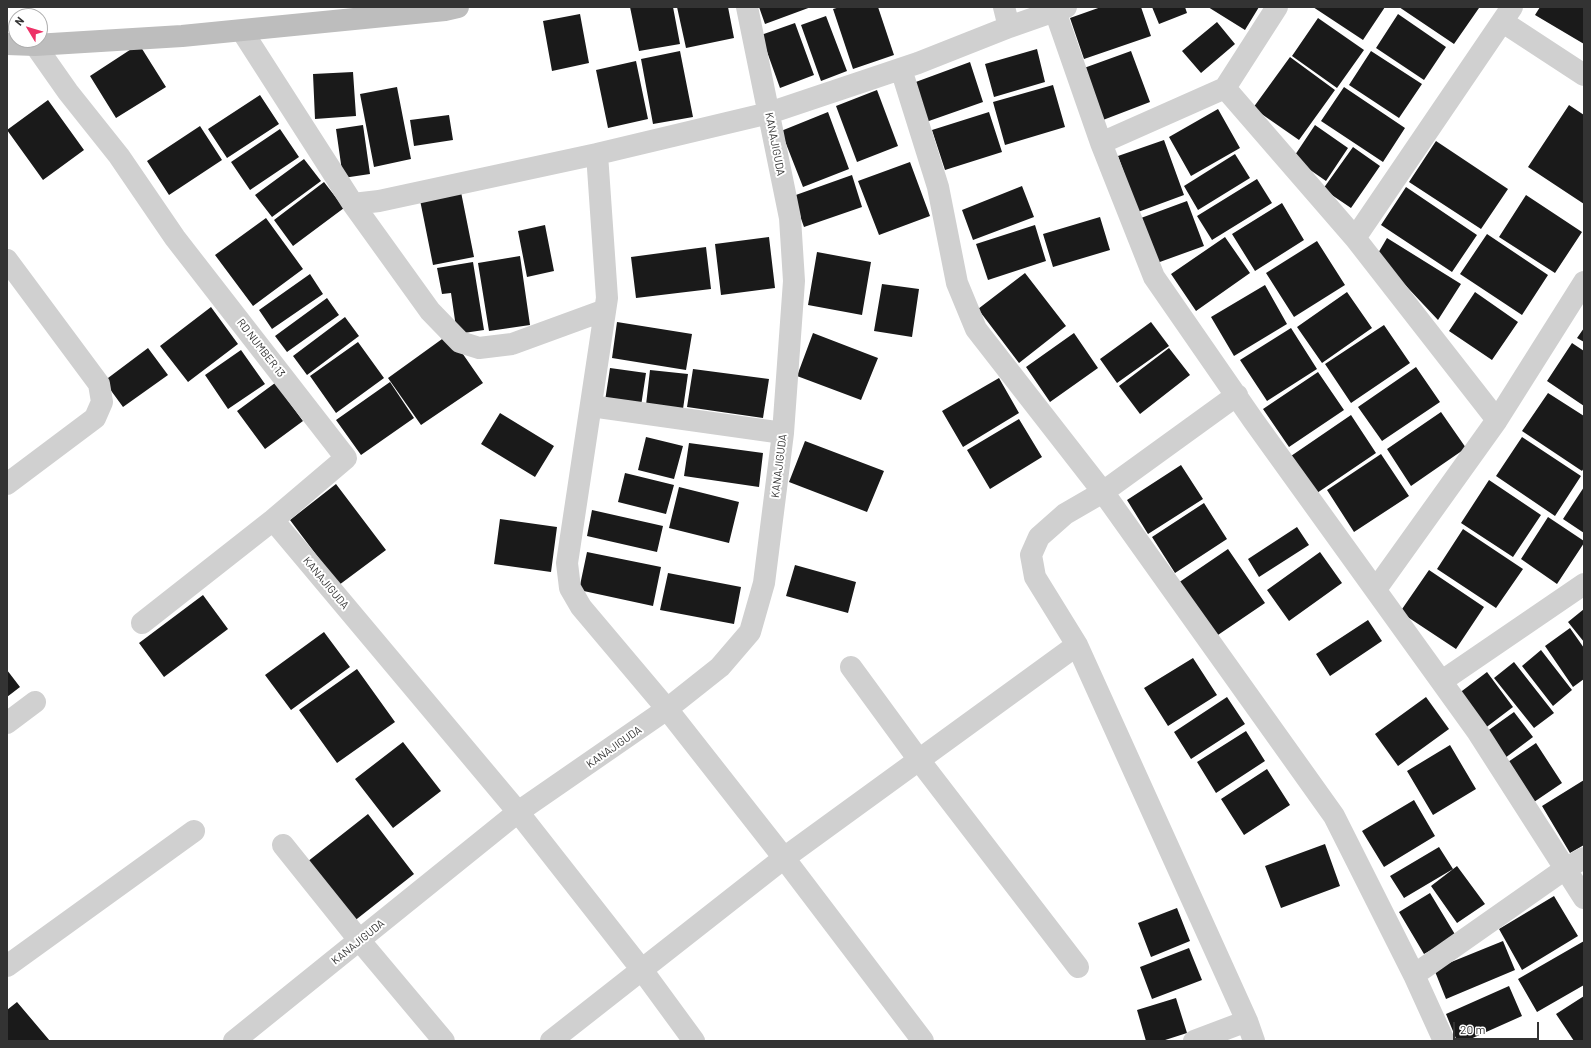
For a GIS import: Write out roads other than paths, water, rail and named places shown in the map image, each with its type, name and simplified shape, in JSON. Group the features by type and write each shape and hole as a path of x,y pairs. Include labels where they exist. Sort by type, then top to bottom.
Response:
{"street":[{"path":"48,44 242,31 445,10 458,7"},
{"name":"KANAJIGUDA","path":"234,1041 360,941 518,812 668,710 720,667 750,632 764,583 783,433 794,281 790,218 747,7"},
{"path":"1101,143 1225,88 1277,7"},
{"path":"353,204 379,201 597,154 769,113 901,69 1007,17 1061,9 1101,143 1154,277 1237,396 1477,730 1584,898"},
{"path":"1355,238 1508,14 1584,75"},
{"path":"242,31 353,204 430,311 460,342 479,348 512,344 605,310"},
{"name":"RD NUMBER 13","path":"37,48 68,92 119,156 175,238 346,458 274,520"},
{"path":"901,69 938,188 957,283 976,329 1103,492 1334,816 1414,975 1444,1041"},
{"path":"1225,88 1355,238 1497,420"},
{"path":"597,154 607,298 592,406 567,563 570,588 581,607 668,710 784,858 923,1041"},
{"path":"7,260 99,384 102,402 94,418 7,484"},
{"path":"1376,589 1497,420 1584,282"},
{"path":"1194,1041 1251,1031 1077,645 1035,577 1031,555 1039,537 1065,514 1103,492 1237,396"},
{"path":"592,406 783,433"},
{"path":"142,623 274,520"},
{"name":"KANAJIGUDA","path":"274,520 518,812"},
{"path":"1442,681 1584,584"},
{"path":"551,1041 784,858 1077,645"},
{"path":"851,667 919,760 1078,967"},
{"path":"7,723 35,702"},
{"path":"518,812 642,970 694,1041"},
{"path":"7,966 194,831"},
{"path":"283,845 360,941 444,1041"},
{"path":"1414,975 1565,869 1584,858"}]}
